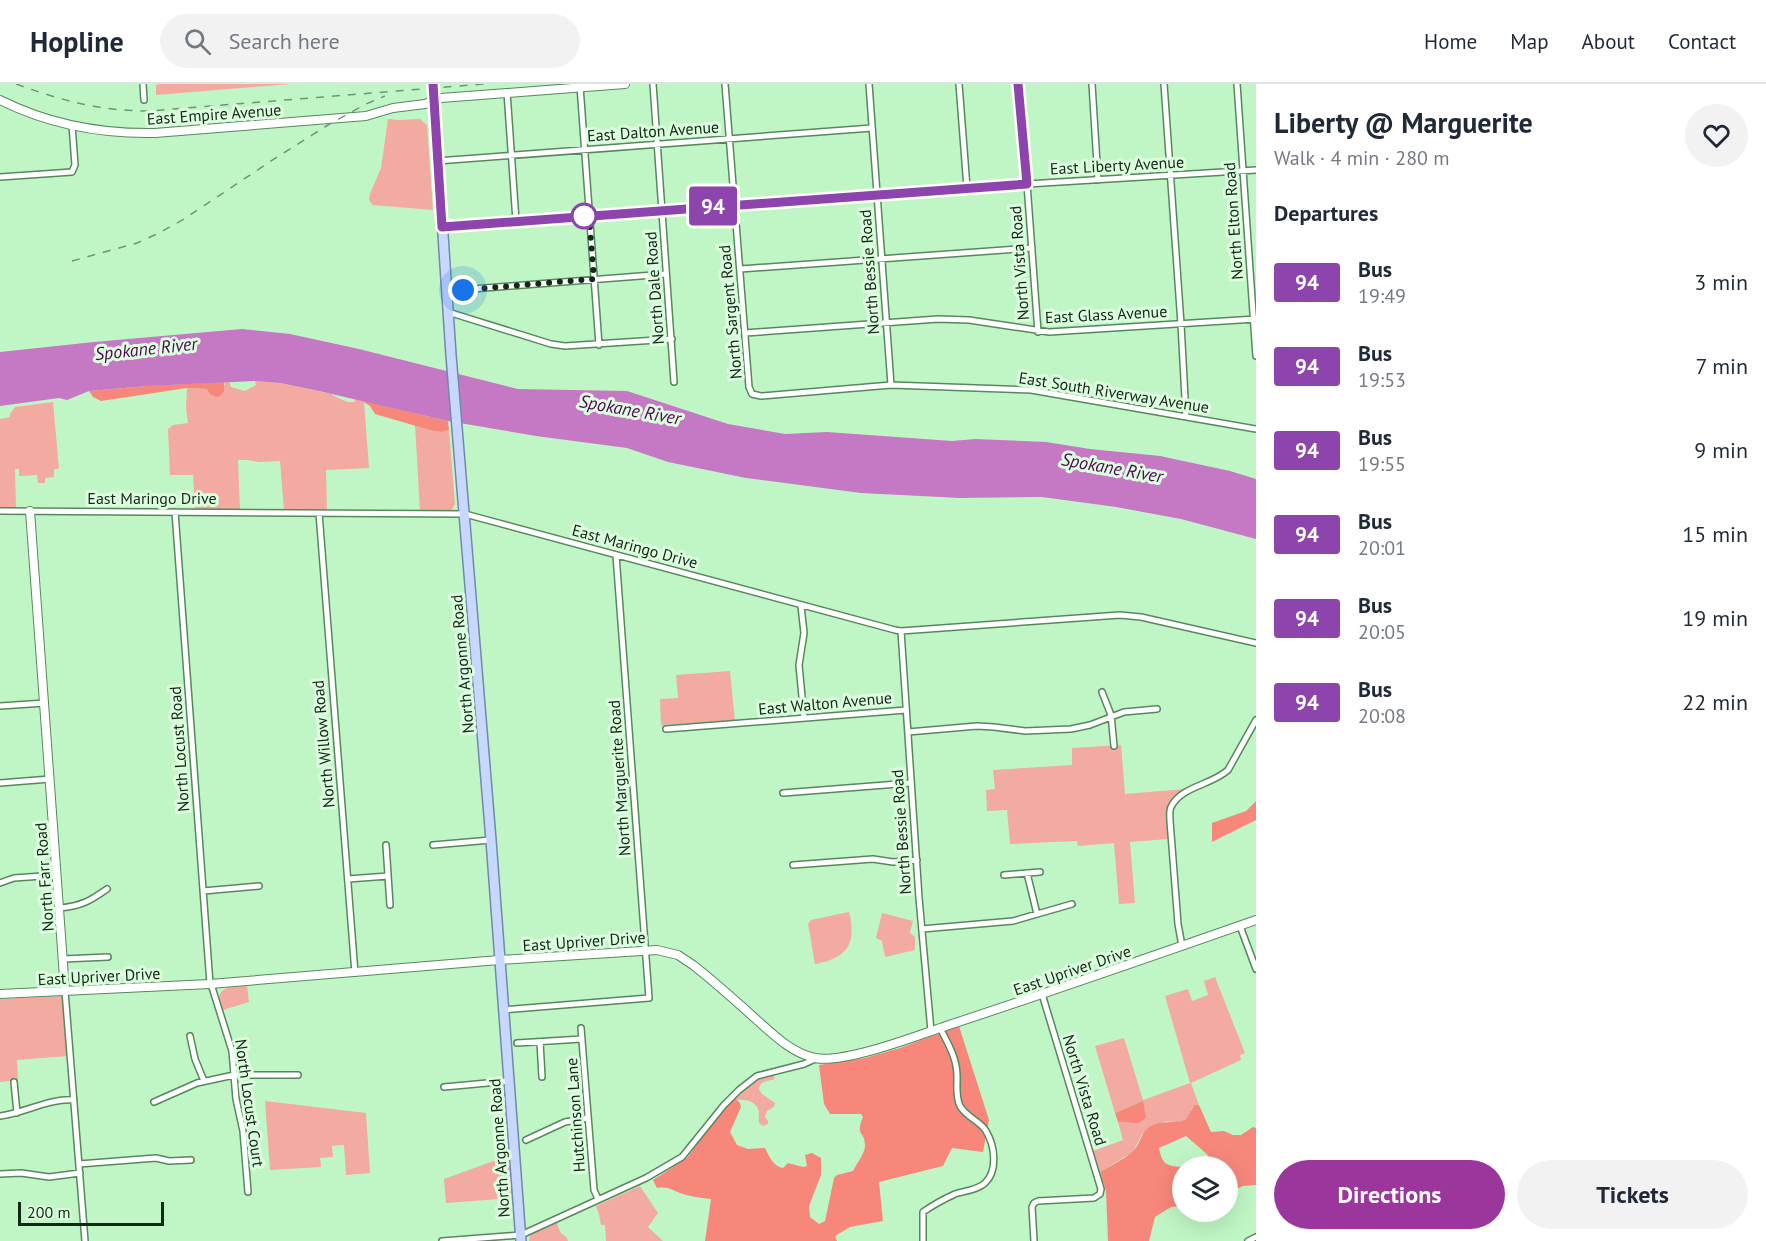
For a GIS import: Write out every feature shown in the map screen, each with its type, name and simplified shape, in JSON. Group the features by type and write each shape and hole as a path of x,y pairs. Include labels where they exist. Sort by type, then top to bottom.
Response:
{"main road":[{"name":"North Argonne Road","path":"433,84 446,291 521,1238"}],"street":[{"path":"143,84 144,100"},
{"name":"East Empire Avenue","path":"0,100 37,116 72,125 111,132 161,133 363,116 393,108 425,104 441,98 625,84"},
{"name":"North Dale Road","path":"653,84 674,382"},
{"name":"North Sargent Road","path":"725,84 749,387 752,394"},
{"name":"North Bessie Road","path":"868,84 891,385"},
{"path":"959,84 967,188"},
{"name":"North Vista Road","path":"1018,84 1038,332"},
{"path":"1092,84 1098,180"},
{"path":"1164,84 1186,417"},
{"name":"North Elton Road","path":"1237,84 1256,356"},
{"path":"580,86 599,345"},
{"path":"507,92 516,221"},
{"path":"0,177 73,170 75,165 72,125"},
{"name":"East Dalton Avenue","path":"437,161 872,128"},
{"name":"East Liberty Avenue","path":"442,227 877,194 1256,170"},
{"path":"740,269 1032,248"},
{"path":"446,291 666,274"},
{"path":"448,312 551,344 565,346 672,339"},
{"name":"East Glass Avenue","path":"745,333 953,319 1049,333 1255,319"},
{"name":"East South Riverway Avenue","path":"752,394 761,396 891,385 1031,390 1256,429"},
{"name":"East Maringo Drive","path":"0,510 465,514 901,631 1120,615 1141,617 1256,643"},
{"name":"North Farr Road","path":"30,511 85,1241"},
{"name":"North Locust Road","path":"175,512 211,984"},
{"name":"North Willow Road","path":"319,513 355,973"},
{"name":"North Marguerite Road","path":"503,1010 649,998 616,555"},
{"path":"801,606 804,633 799,665 804,718"},
{"name":"North Bessie Road","path":"901,631 931,1031"},
{"path":"1102,692 1111,716 1114,746"},
{"path":"0,706 45,703"},
{"path":"908,732 977,726 1025,731 1071,729 1131,711 1157,709"},
{"name":"East Walton Avenue","path":"666,729 906,710"},
{"path":"1182,946 1176,902 1170,808 1188,791 1221,777 1228,770 1256,720"},
{"path":"0,783 50,779"},
{"path":"783,793 911,783"},
{"path":"433,845 491,840"},
{"path":"386,845 390,904"},
{"path":"793,865 873,859 893,862 917,860"},
{"path":"1004,875 1040,872"},
{"path":"1028,873 1037,914"},
{"path":"0,883 14,878 57,875"},
{"path":"348,879 388,876"},
{"path":"203,891 259,886"},
{"path":"60,908 85,904 107,889"},
{"path":"922,929 1005,922 1072,904"},
{"name":"East Upriver Drive","path":"0,994 211,984 645,950 669,952 684,959 786,1045 816,1058 843,1057 931,1031 1256,920"},
{"path":"1240,926 1256,969"},
{"path":"63,959 108,957"},
{"name":"North Locust Court","path":"211,984 232,1051 236,1099 243,1131 248,1192"},
{"name":"North Vista Road","path":"1034,1241 1032,1207 1034,1203 1094,1198 1100,1194 1101,1188 1042,994"},
{"path":"923,1241 923,1212 955,1194 987,1182 994,1158 988,1133 983,1126 962,1110 959,1103 956,1094 956,1067 953,1054 940,1028"},
{"name":"Hutchinson Lane","path":"581,1029 594,1190 598,1199"},
{"path":"190,1036 195,1059 204,1081"},
{"path":"518,1044 582,1039"},
{"path":"540,1042 542,1077"},
{"path":"442,1241 521,1238 598,1199 646,1178 682,1157 724,1105 757,1076 804,1064 816,1058"},
{"path":"154,1102 204,1081 234,1075 298,1075"},
{"path":"444,1087 509,1081"},
{"path":"14,1082 17,1113"},
{"path":"0,1116 58,1100 74,1100"},
{"path":"526,1140 565,1122 588,1118"},
{"path":"79,1164 156,1158 169,1161 191,1160"},
{"path":"0,1174 21,1173 49,1177 80,1173"},
{"path":"1248,1241 1256,1237"}],"shaded area":[{"path":"291,84 156,95 156,85"},
{"path":"388,119 420,119 427,125 433,210 373,205 369,200 381,168"},
{"path":"229,381 231,387 245,391 256,385 255,381 280,383 332,394 347,402 355,402 354,399 364,401 369,468 326,470 327,511 284,510 280,461 238,460 240,510 195,509 193,475 170,475 168,429 173,425 188,423 187,388 207,389 225,385 224,382"},
{"path":"224,382 224,391 216,397 207,389 187,388 101,401 93,397 89,391 147,386"},
{"path":"364,401 448,421 449,430 433,431 375,414"},
{"path":"53,402 59,469 54,469 54,477 45,478 45,483 38,483 37,475 19,476 19,469 15,469 16,509 0,508 0,419 10,417 15,407"},
{"path":"415,425 436,432 449,430 455,504 451,511 420,512"},
{"path":"730,671 735,721 661,725 660,699 678,698 676,675"},
{"path":"1121,745 1125,794 1185,789 1170,805 1167,817 1168,839 1130,842 1135,903 1119,904 1114,843 1078,846 1077,841 1010,844 1007,810 987,811 986,790 995,789 993,770 1072,765 1072,748"},
{"path":"1256,801 1256,820 1212,842 1212,823 1246,811"},
{"path":"849,912 852,933 847,948 835,958 815,964 808,924 811,920"},
{"path":"882,913 913,921 910,933 915,937 915,950 885,957 882,941 876,938"},
{"path":"1215,977 1245,1053 1240,1055 1241,1060 1191,1083 1199,1105 1192,1108 1189,1116 1178,1122 1166,1121 1142,1134 1133,1152 1100,1172 1093,1151 1123,1140 1118,1122 1135,1124 1143,1101 1115,1113 1095,1046 1124,1038 1143,1100 1190,1083 1165,996 1188,989 1192,1001 1208,995 1204,981"},
{"path":"247,985 249,1002 223,1010 219,997 221,992 228,987"},
{"path":"64,996 68,1056 17,1060 18,1080 0,1082 0,999"},
{"path":"959,1026 989,1120 983,1152 952,1148 943,1166 879,1182 883,1221 850,1227 835,1236 837,1241 705,1241 711,1199 657,1188 653,1180 687,1158 735,1098 741,1107 730,1132 737,1145 748,1149 765,1148 774,1163 783,1168 788,1163 807,1166 805,1155 812,1153 821,1158 821,1175 809,1206 810,1217 819,1224 825,1221 834,1178 853,1171 863,1154 865,1144 860,1131 863,1117 861,1114 830,1114 824,1104 819,1065 865,1058 900,1048"},
{"path":"773,1074 775,1079 763,1083 759,1089 775,1103 774,1107 767,1111 765,1117 768,1124 763,1126 759,1123 757,1106 735,1098 761,1078"},
{"path":"265,1101 366,1113 370,1173 346,1175 344,1145 332,1146 333,1157 320,1158 321,1167 270,1170"},
{"path":"1143,1101 1146,1117 1142,1121 1139,1123 1118,1122 1115,1113"},
{"path":"1195,1105 1199,1105 1211,1132 1224,1131 1233,1135 1241,1135 1253,1127 1256,1128 1256,1185 1238,1188 1238,1156 1208,1156 1186,1136 1159,1148 1162,1158 1172,1166 1172,1207 1155,1217 1149,1241 1108,1241 1106,1191 1100,1172 1132,1152 1151,1126 1176,1122 1188,1117"},
{"path":"510,1155 513,1198 446,1203 444,1179"},
{"path":"640,1186 658,1213 648,1227 663,1241 606,1241 605,1225 601,1225 596,1206"},
{"path":"557,1223 560,1232 568,1241 529,1241 530,1235"}],"water":[{"name":"Spokane River","path":"242,329 290,334 359,349 518,389 627,391 728,424 785,434 827,432 952,441 975,439 1046,442 1160,456 1256,479 1256,539 1181,519 1042,497 960,498 861,493 746,478 668,462 627,448 448,421 280,383 255,381 147,386 89,391 67,400 59,398 0,406 0,352"}],"railway":[{"path":"16,84 82,104 131,111 484,84"},
{"path":"72,261 137,243 159,233 328,125 385,96"}],"bus line":[{"name":"94","path":"433,84 442,227 1027,184 1018,84"}],"route":[{"path":"463,290 594,279 589,216 584,216"}]}
